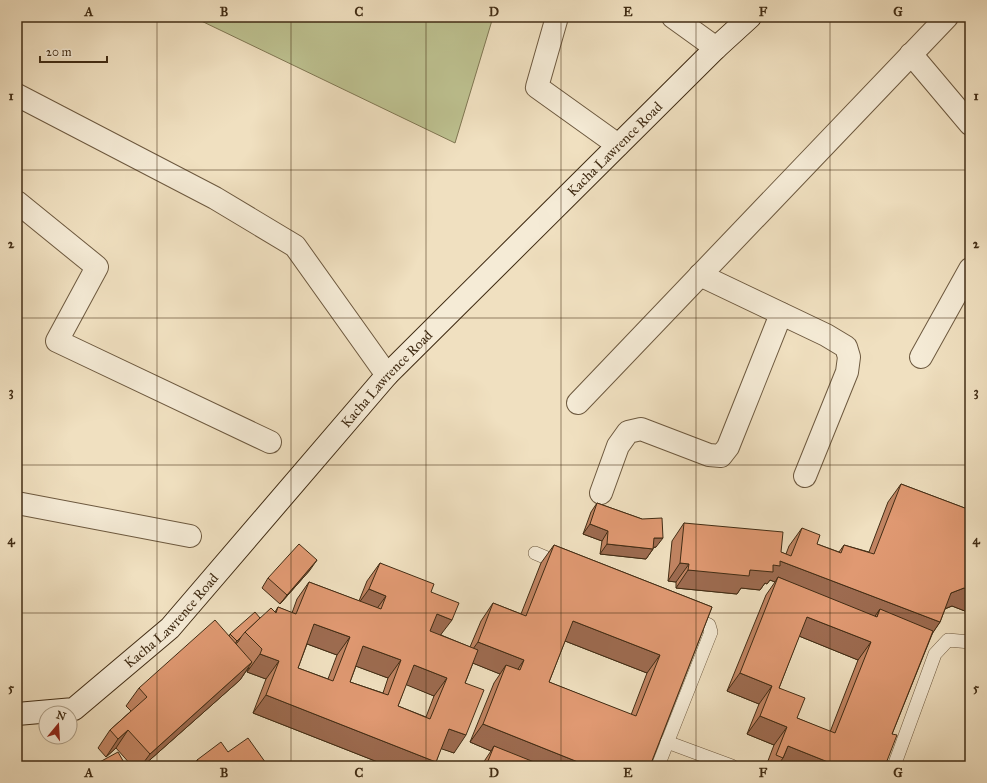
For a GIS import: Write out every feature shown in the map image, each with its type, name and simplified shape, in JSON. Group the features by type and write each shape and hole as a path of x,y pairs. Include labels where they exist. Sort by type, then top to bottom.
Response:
{"street":[{"path":"557,17 536,87 618,145"},
{"path":"673,17 716,48"},
{"name":"Kacha Lawrence Road","path":"17,714 74,709 170,628 387,375 716,48 750,17"},
{"path":"578,403 946,17"},
{"path":"911,54 970,124"},
{"path":"17,95 215,198 295,246 387,375"},
{"path":"17,202 96,267 57,341 270,442"},
{"path":"921,357 970,269"},
{"path":"700,275 826,335 846,347 849,356 847,372 805,476"},
{"path":"601,492 618,446 628,432 641,429 709,455 720,456 728,447 781,314"},
{"path":"17,503 190,536"}],"lane":[{"path":"535,553 572,568"},
{"path":"658,766 711,632 709,625 680,613"},
{"path":"894,766 935,654 948,640 970,642"},
{"path":"667,742 732,766"}],"green space":[{"path":"193,17 493,17 455,143"}],"building":[{"path":"901,484 970,510 970,590 964,588 951,593 940,622 780,561 780,566 773,565 773,572 750,570 749,576 688,570 689,564 680,563 684,523 783,532 781,552 791,556 802,528 820,535 817,544 841,553 844,545 874,554"},
{"path":"597,503 642,519 662,518 663,538 654,538 653,549 607,544 608,531 590,524"},
{"path":"299,544 317,560 287,595 268,578"},
{"path":"554,545 712,607 650,766 588,766 483,724 506,665 520,670 524,660 478,642 493,603 526,616","holes":["573,621 660,655 636,716 549,682"]},
{"path":"380,563 434,584 431,592 459,603 452,620 437,614 430,631 478,650 465,683 484,690 466,735 449,729 436,762 266,695 279,661 260,654 262,649 245,632 271,608 276,613 278,607 296,614 309,582 381,609 386,596 369,589","holes":["314,624 350,637 333,681 298,668","363,646 401,660 388,695 350,682","414,665 447,678 430,719 398,706"]},
{"path":"778,577 877,617 880,609 933,631 892,734 897,735 885,766 878,763 877,766 838,766 788,746 783,758 776,755 787,727 760,716 772,686 740,673","holes":["807,617 871,642 835,733 797,718 805,698 779,688"]},
{"path":"255,612 260,618 237,641 230,634"},
{"path":"215,620 252,662 150,754 128,730 118,739 110,730 147,697 139,688"},
{"path":"248,738 268,766 202,766 197,760 221,742 228,752"},
{"path":"494,746 544,766 486,766"},
{"path":"118,752 126,766 97,766 96,764"}]}
